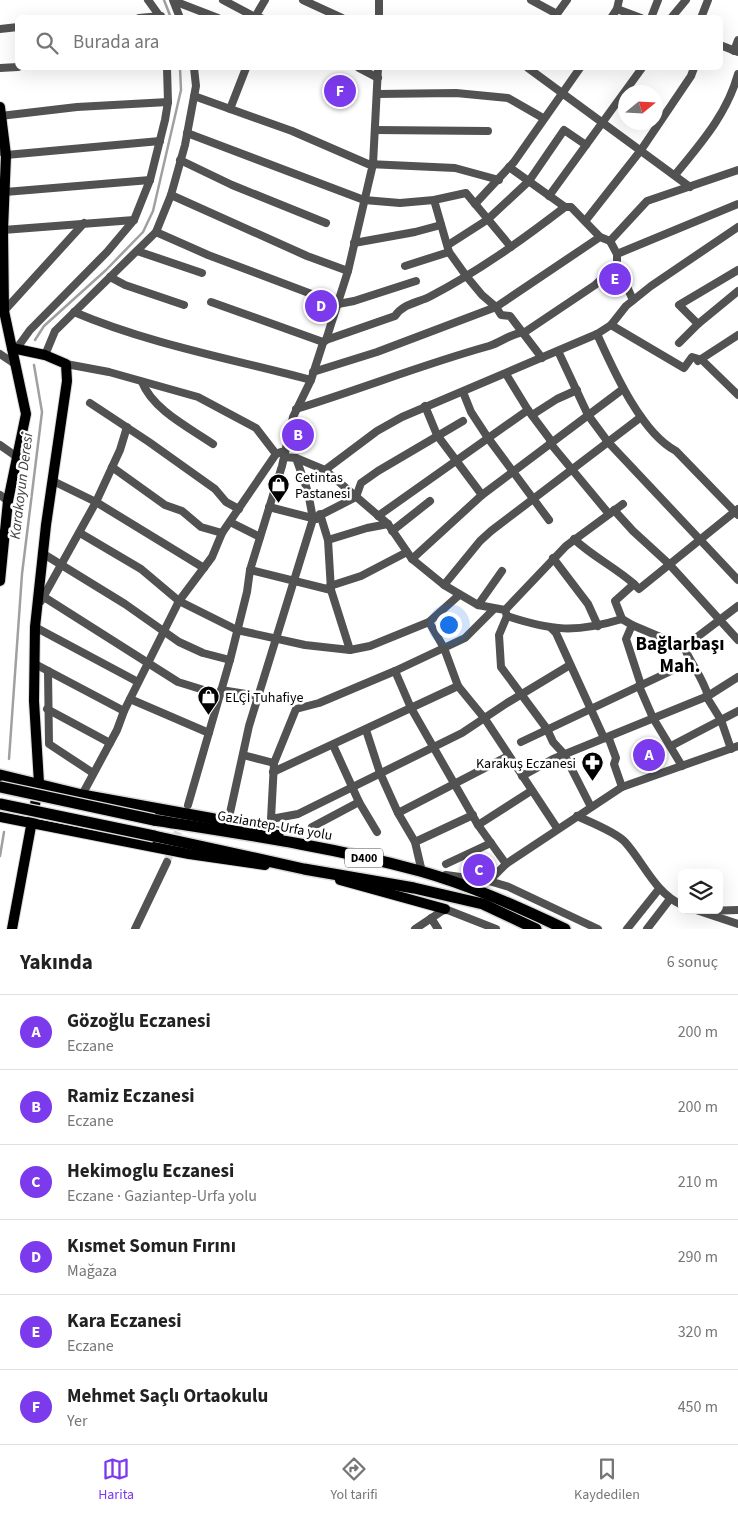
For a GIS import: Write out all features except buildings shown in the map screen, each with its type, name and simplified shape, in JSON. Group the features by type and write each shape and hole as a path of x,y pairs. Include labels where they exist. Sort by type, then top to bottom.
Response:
{"highway":[{"path":"0,774 82,795 228,822 340,852"},
{"name":"Gaziantep-Urfa yolu","path":"0,787 154,820 340,852 421,872 503,900 565,929"},
{"name":"D400","path":"0,804 304,870 414,888 484,904 536,929"}],"main road":[{"path":"0,107 5,192 2,211 4,311 15,348 15,364 26,414 17,457 4,498 0,581"},
{"path":"12,929 39,783 35,628 41,601 42,553 66,381 66,364 46,355 15,348"},
{"path":"0,817 189,854 304,870 445,909"}],"street":[{"path":"148,0 159,15"},
{"path":"174,0 179,15"},
{"path":"174,0 211,15"},
{"path":"223,0 254,15"},
{"path":"259,15 265,0"},
{"path":"302,0 335,15"},
{"path":"379,0 379,15"},
{"path":"531,0 554,15"},
{"path":"557,15 567,0"},
{"path":"614,15 619,0"},
{"path":"652,15 658,0"},
{"path":"674,15 686,0"},
{"path":"703,15 708,0"},
{"path":"617,8 634,15"},
{"path":"0,29 15,27"},
{"path":"723,46 736,51 738,40"},
{"path":"0,68 15,67"},
{"path":"15,348 30,330 107,252 134,220 150,180 160,141 168,102 168,70"},
{"path":"46,355 55,331 156,232 171,195 187,133 196,86 194,70"},
{"path":"230,109 245,70"},
{"path":"363,70 378,78"},
{"path":"188,805 230,660 247,592 250,570 270,507 282,454 296,409 311,380 348,271 373,164 378,70"},
{"path":"531,70 562,95 690,187"},
{"path":"475,204 499,180 579,70"},
{"path":"550,196 641,70"},
{"path":"586,220 641,150 693,70"},
{"path":"675,175 710,132 732,96 738,74"},
{"path":"377,94 456,93 508,98 543,118"},
{"path":"194,96 373,164 456,168 499,180"},
{"path":"0,116 77,107 168,102"},
{"path":"374,130 488,131"},
{"path":"405,266 448,248 487,220 529,181 564,130 586,145"},
{"path":"187,133 364,200 400,203 434,200 466,193 512,248"},
{"path":"3,153 160,141"},
{"path":"180,160 232,185 326,222"},
{"path":"509,167 565,207 571,207 600,236 610,241 617,254 617,265 633,300"},
{"path":"610,241 647,201 664,193 690,187 738,170"},
{"path":"5,192 150,180"},
{"path":"171,195 307,256 348,271"},
{"path":"434,200 448,248 467,277 482,295 496,307 501,315 510,316 542,358"},
{"path":"617,254 738,204"},
{"path":"211,302 325,341 395,316 401,308 426,299 467,277 512,248 565,207"},
{"path":"2,234 84,223 134,220"},
{"path":"4,311 84,223"},
{"path":"354,244 442,225"},
{"path":"325,470 377,431 424,406 463,392 597,334 611,325 633,300 738,227"},
{"path":"156,232 208,255 338,304 416,282"},
{"path":"313,372 377,352 496,307 600,236"},
{"path":"137,251 202,273"},
{"path":"296,409 439,360 496,344 517,333 524,332 595,285 617,265"},
{"path":"698,324 679,305 738,270"},
{"path":"110,277 125,285 184,305"},
{"path":"679,343 698,324 738,291"},
{"path":"74,312 103,324 171,344 311,380"},
{"path":"611,325 684,368 692,357 698,361 702,360 738,395"},
{"path":"574,539 588,553 606,562 639,589 700,538 737,512 676,452 666,446 641,418 623,389 597,334"},
{"path":"698,361 738,335"},
{"path":"558,351 588,414 608,442 738,580"},
{"path":"0,354 15,364"},
{"path":"66,364 79,365 198,397 256,428 282,454 325,470 390,528 412,559 458,596 539,627 581,630 622,619"},
{"path":"506,374 530,413 572,470 612,512 669,564 738,640"},
{"path":"142,382 145,389 166,411 213,444"},
{"path":"412,559 482,495 623,389"},
{"path":"378,516 488,438 530,413 577,390"},
{"path":"463,392 471,412 488,438 514,472 532,500 549,520"},
{"path":"90,403 215,489 226,502 239,510"},
{"path":"424,406 437,435 482,495"},
{"path":"444,586 480,541 641,418"},
{"path":"270,507 313,519 321,517 356,497 361,483 437,435 463,421"},
{"path":"127,427 112,468 96,502 41,601 149,662 178,682 221,692 258,696"},
{"path":"0,445 17,457"},
{"path":"82,795 110,743 179,601 212,557 222,533 282,454"},
{"path":"228,822 258,696 313,519 308,492 296,458"},
{"path":"112,468 166,505 182,512 201,527 222,533"},
{"path":"52,481 96,502 204,568"},
{"path":"328,540 367,528 390,528 430,501"},
{"path":"591,807 564,754 553,742 547,729 501,667 498,635 506,613 553,558 574,539 623,504"},
{"path":"321,517 328,540 330,588 350,650"},
{"path":"230,522 260,537"},
{"path":"80,533 141,570 179,601 237,630 305,644 350,650 370,646 429,622 458,596"},
{"path":"250,570 330,588 361,576 407,552"},
{"path":"42,553 125,604 164,633 187,646 230,660"},
{"path":"553,558 588,604 598,626"},
{"path":"478,605 502,571"},
{"path":"489,881 506,864 557,828 622,787 735,747 707,696 705,686 690,662 684,647 622,619 615,601 634,584"},
{"path":"684,647 738,606"},
{"path":"494,609 465,638 395,671 318,703 296,709 274,768 271,819 298,814 435,746 485,719 570,665"},
{"path":"429,622 444,648 458,686 485,719 557,828"},
{"path":"632,625 626,640 640,685 653,718 682,766"},
{"path":"35,628 138,682"},
{"path":"550,628 556,633 604,738 609,739 616,758 614,764 622,787"},
{"path":"521,742 690,662"},
{"path":"35,664 124,711"},
{"path":"48,671 48,744 93,773"},
{"path":"395,671 412,708 478,825 506,864"},
{"path":"522,776 564,754 707,696 738,677"},
{"path":"243,755 274,768 333,745 458,686"},
{"path":"130,699 209,732"},
{"path":"47,709 110,743"},
{"path":"670,746 738,711"},
{"path":"366,730 380,773 398,813 415,842 421,872 489,881 508,887 598,929"},
{"path":"333,745 359,802 377,832"},
{"path":"398,813 508,756"},
{"path":"478,825 531,791"},
{"path":"312,827 359,802"},
{"path":"415,842 473,815"},
{"path":"577,816 623,840 659,889 670,900 678,903"},
{"path":"446,864 491,843"},
{"path":"135,929 167,862"},
{"path":"627,929 659,889"},
{"path":"648,929 670,900"},
{"path":"415,929 445,909 496,929"},
{"path":"723,910 738,910"},
{"path":"707,914 738,924"},
{"path":"431,918 438,929"}],"waterway":[{"name":"Karakoyun Deresi","path":"164,0 170,15"},
{"name":"Karakoyun Deresi","path":"35,340 44,326 106,270 143,232 153,211 181,90 180,70"},
{"name":"Karakoyun Deresi","path":"9,759 22,574 42,412 34,365"},
{"name":"Karakoyun Deresi","path":"0,856 4,832"}],"tunnel":[{"path":"167,862 182,821"}],"place":[{"name":"Mehmet Saçlı Ortaokulu","path":"340,91"},
{"name":"Kara Eczanesi","path":"615,279"},
{"name":"Kısmet Somun Fırını","path":"321,306"},
{"name":"Ramiz Eczanesi","path":"298,435"},
{"name":"Cetintas Pastanesi","path":"279,504"},
{"name":"ELÇİ Tuhafiye","path":"209,716"},
{"name":"Gözoğlu Eczanesi","path":"649,755"},
{"name":"Karakuş Eczanesi","path":"592,782"},
{"name":"Hekimoglu Eczanesi","path":"479,870"}],"district":[{"name":"Bağlarbaşı Mah.","path":"680,654"}]}
